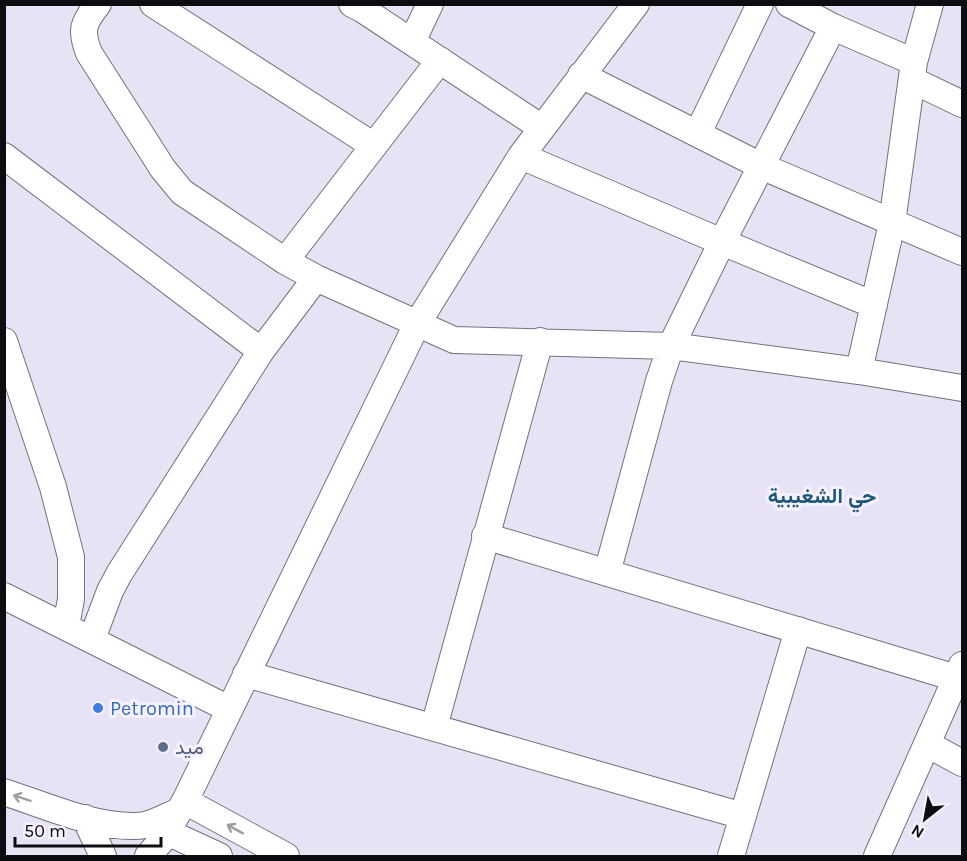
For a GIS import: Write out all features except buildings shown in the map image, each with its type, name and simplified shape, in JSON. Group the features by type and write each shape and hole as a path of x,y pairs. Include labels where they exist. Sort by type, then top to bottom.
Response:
{"street":[{"path":"98,4 86,19 83,36 89,53 163,169 182,192 285,261 316,278 417,324 454,340 671,346 859,371 963,388"},
{"path":"153,4 374,146"},
{"path":"352,4 542,128"},
{"path":"412,42 429,4"},
{"path":"148,856 177,814 417,324 521,156 636,4"},
{"path":"698,133 760,4"},
{"path":"789,4 913,71 963,104"},
{"path":"859,371 892,224 913,71 930,4"},
{"path":"607,573 659,381 671,346 833,27"},
{"path":"285,261 440,60"},
{"path":"581,75 761,166 892,224 963,252"},
{"path":"4,156 261,351"},
{"path":"521,156 874,305"},
{"path":"92,639 119,574 261,351 316,278"},
{"path":"4,341 12,388 53,487 71,556 71,599 66,626"},
{"path":"434,727 540,341"},
{"path":"485,536 798,630 959,671 877,856"},
{"path":"4,596 229,709"},
{"path":"731,856 798,630"},
{"path":"246,674 743,816"},
{"path":"927,744 963,763"},
{"path":"4,792 109,824 137,826 177,814 286,856"},
{"path":"177,814 219,856"},
{"path":"85,818 103,856"}],"place":[{"name":"Petromin","path":"98,708"},
{"name":"ميد","path":"163,747"}],"district":[{"name":"حي الشغيبية","path":"822,496"}]}
